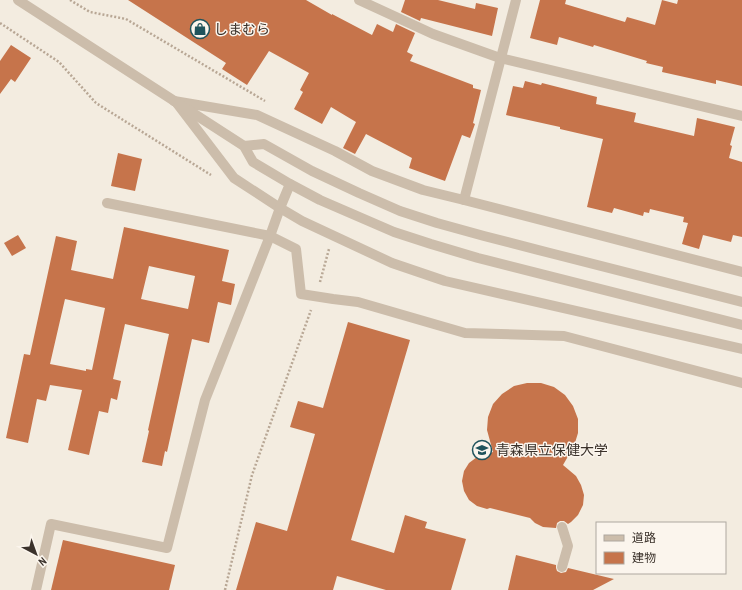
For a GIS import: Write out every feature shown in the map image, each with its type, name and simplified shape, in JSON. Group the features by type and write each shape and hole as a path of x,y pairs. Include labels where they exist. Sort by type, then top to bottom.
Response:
{"street":[{"path":"18,0 244,146 253,162 320,200 394,232 438,246 543,275 742,325"},
{"path":"359,0 433,34 500,58 742,116"},
{"path":"464,200 516,0"},
{"path":"174,101 257,115 336,151 372,171 424,190 742,272"},
{"path":"174,101 234,178 302,221 392,263 445,282 742,349"},
{"path":"244,146 264,144 331,180 400,210 438,223 543,252 742,302"},
{"path":"36,590 51,524 167,548 205,400 290,184"},
{"path":"107,203 270,236 296,249 301,294 358,302 466,333 564,336 742,384"},
{"path":"562,527 568,546 562,566"}],"path":[{"path":"70,0 90,12 126,19 271,104"},
{"path":"0,23 59,62 96,103 215,177"},
{"path":"225,590 252,475 316,296 329,249 323,245"}],"building":[{"path":"128,0 306,0 372,35 377,24 393,32 396,24 415,33 407,52 413,55 410,61 473,85 473,88 481,90 473,123 475,124 470,138 462,135 445,181 409,168 412,158 366,134 355,154 343,148 356,122 331,107 322,124 294,109 303,92 300,90 309,73 269,51 247,85 222,69 226,63"},
{"path":"405,0 438,0 475,9 476,3 498,8 492,36 421,18 420,21 401,12"},
{"path":"540,0 566,0 565,4 625,22 627,17 655,25 662,0 677,4 678,0 742,0 742,86 716,80 716,84 662,72 663,67 646,63 647,61 594,45 593,47 559,37 557,45 530,38"},
{"path":"11,45 31,58 15,82 11,79 0,94 0,61"},
{"path":"525,81 541,85 542,83 597,97 596,104 636,113 634,122 694,136 697,118 735,127 730,145 732,146 729,158 742,162 742,237 733,235 731,242 703,235 699,249 682,244 688,223 683,222 684,217 650,209 649,213 644,212 643,216 614,208 612,213 587,207 603,139 560,129 560,127 506,115 513,86 523,88"},
{"path":"118,153 142,159 135,191 111,186"},
{"path":"124,227 229,250 222,281 235,284 231,305 218,302 209,343 192,339 167,452 165,451 162,466 142,462 169,334 125,324 113,379 121,381 117,400 111,398 108,413 99,411 89,455 68,450 82,390 50,385 46,401 37,399 28,443 6,438 24,354 30,355 56,236 77,241 71,270 113,279","holes":["149,266 195,276 188,309 141,299","65,299 105,308 92,370 86,369 86,371 50,364"]},
{"path":"18,235 26,248 12,256 4,243"},
{"path":"348,322 410,340 351,540 394,553 405,515 427,522 425,528 466,539 451,590 386,590 337,576 333,590 236,590 256,522 287,531 315,434 290,427 298,401 323,408"},
{"path":"527,383 541,383 554,387 565,395 573,406 578,419 578,433 574,446 563,465 576,476 581,485 584,495 583,505 578,515 571,522 568,524 564,521 560,521 557,523 556,528 543,527 535,523 530,518 477,506 469,500 464,491 462,481 464,471 469,463 477,457 493,452 487,430 488,417 493,404 502,394 514,386"},
{"path":"63,540 175,565 169,590 51,590"},
{"path":"516,555 556,565 557,571 561,573 566,572 568,568 614,579 593,590 508,590"}],"place":[{"name":"しまむら","path":"200,29"},
{"name":"青森県立保健大学","path":"482,450"}]}
